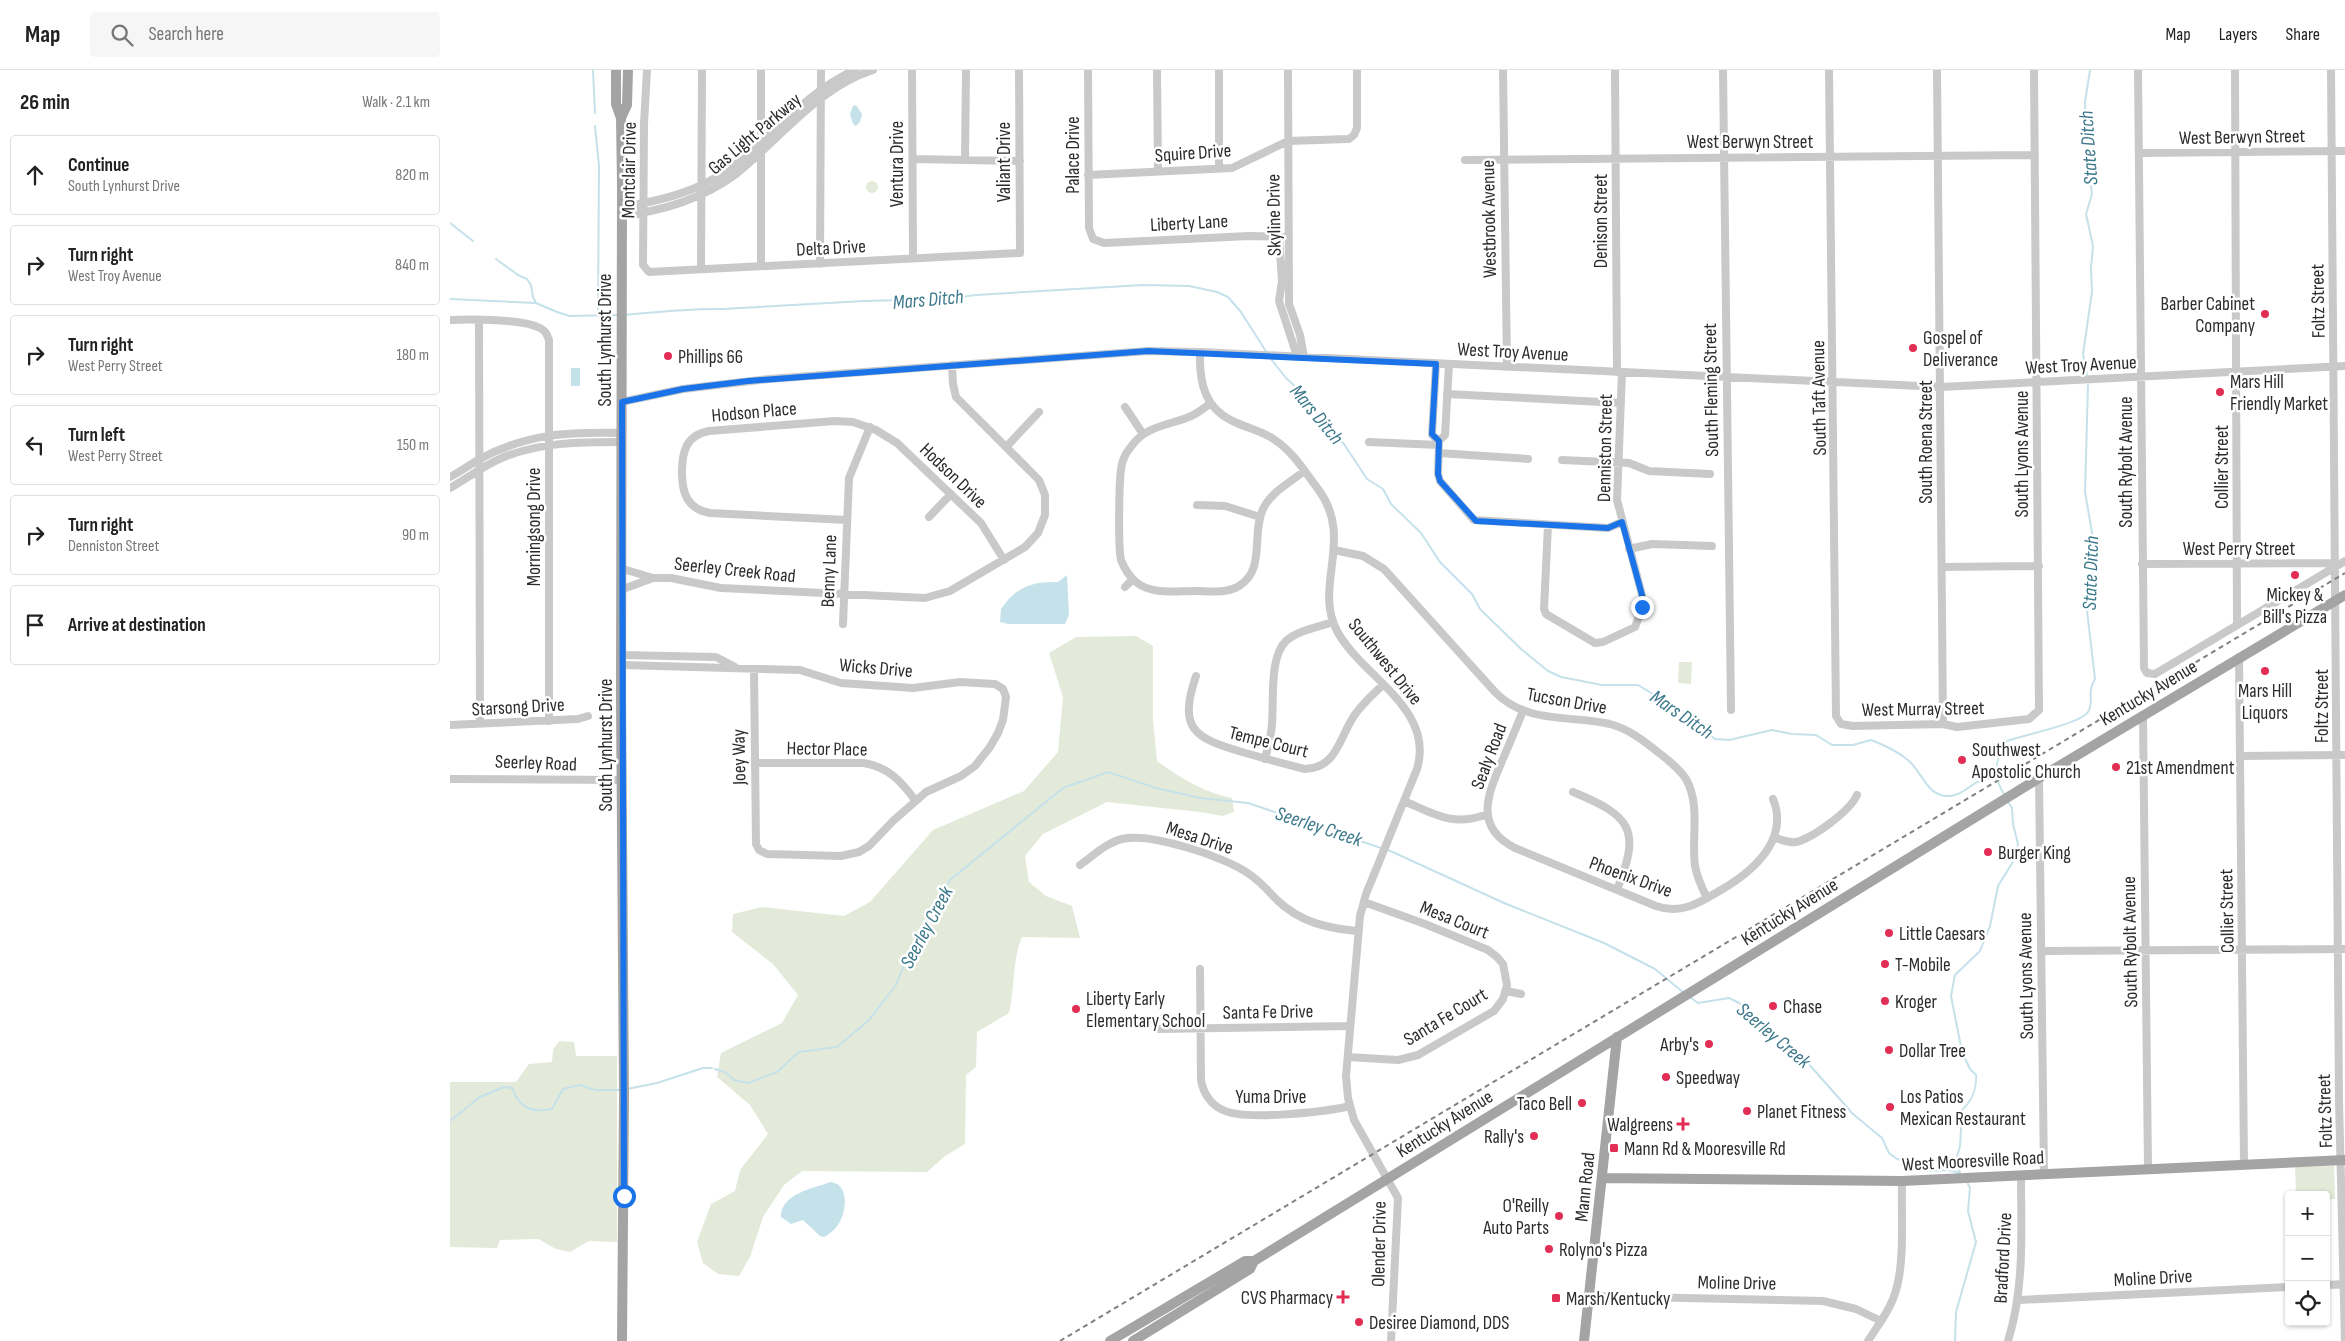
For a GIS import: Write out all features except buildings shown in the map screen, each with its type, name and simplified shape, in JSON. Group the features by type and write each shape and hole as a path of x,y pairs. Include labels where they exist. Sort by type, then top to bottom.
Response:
{"main road":[{"name":"South Lynhurst Drive","path":"616,70 616,104 621,118 622,211 624,1084 622,1341"},
{"name":"South Lynhurst Drive","path":"621,118 627,105 628,70"},
{"name":"Kentucky Avenue","path":"1110,1341 1245,1261 1254,1261 2014,793 2341,597"},
{"name":"Mann Road","path":"1584,1341 1617,1037"},
{"name":"West Mooresville Road","path":"1602,1178 1902,1181 2344,1160"},
{"name":"Kentucky Avenue","path":"1133,1341 1250,1269 1254,1261"}],"street":[{"name":"Montclair Drive","path":"645,270 643,265 643,204 647,70"},
{"path":"701,269 702,70"},
{"path":"761,70 761,266"},
{"path":"820,264 821,70"},
{"name":"Gas Light Parkway","path":"622,211 677,195 728,170 794,110 821,90 855,70"},
{"name":"Gas Light Parkway","path":"622,211 643,214 702,194 735,174 794,120 820,100 845,84 873,70"},
{"name":"Ventura Drive","path":"912,70 913,258"},
{"path":"965,160 966,70"},
{"name":"Valiant Drive","path":"1019,70 1020,253"},
{"name":"Palace Drive","path":"1088,70 1089,228 1093,239"},
{"path":"1157,70 1158,171"},
{"path":"1219,70 1219,168"},
{"name":"Skyline Drive","path":"1288,70 1288,141 1284,237 1289,304 1300,335 1300,357"},
{"name":"Squire Drive","path":"1088,175 1237,167 1288,141 1344,141 1353,136 1357,126 1357,70"},
{"name":"Westbrook Avenue","path":"1503,70 1507,367"},
{"name":"Denison Street","path":"1615,70 1619,372"},
{"name":"South Fleming Street","path":"1723,70 1731,710"},
{"name":"South Taft Avenue","path":"1829,70 1834,382 1836,716 1841,724"},
{"name":"South Roena Street","path":"1937,70 1943,724"},
{"name":"South Lyons Avenue","path":"2034,70 2039,710 2034,716"},
{"name":"South Rybolt Avenue","path":"2138,70 2143,665 2147,672 2154,674 2237,625"},
{"name":"Collier Street","path":"2235,70 2237,625"},
{"name":"Foltz Street","path":"2331,70 2336,565 2341,597 2345,1341"},
{"name":"West Berwyn Street","path":"2139,153 2345,152"},
{"name":"West Berwyn Street","path":"1466,160 2035,154"},
{"path":"912,159 1020,161"},
{"name":"Liberty Lane","path":"1093,239 1104,243 1249,236 1284,237"},
{"name":"Delta Drive","path":"645,270 650,272 1020,253"},
{"path":"450,320 479,320 480,723"},
{"name":"Morningsong Drive","path":"479,320 540,327 547,333 549,340 549,721"},
{"name":"West Troy Avenue","path":"622,402 683,389 724,384 1140,352 1256,354 1941,387 2345,366"},
{"name":"Southwest Drive","path":"1200,352 1201,380 1211,403 1228,419 1277,441 1287,449 1323,496 1330,510 1334,529 1330,596 1333,622 1342,638 1409,714 1419,736 1419,763 1364,902 1357,931 1346,1082 1350,1106 1359,1129 1388,1179"},
{"path":"1436,364 1432,434 1439,447 1440,480 1474,520 1608,528 1622,522"},
{"path":"1439,447 1445,435 1449,364"},
{"name":"Seerley Creek Road","path":"623,569 653,578 671,578 721,588 922,598 950,591 1004,560 1032,540 1041,527 1046,508 1045,495 1039,480 956,397 952,365"},
{"name":"Denniston Street","path":"1548,525 1545,612 1548,617 1595,643 1603,642 1635,627 1639,620 1643,598 1617,500 1619,372"},
{"path":"1447,394 1620,403"},
{"path":"1211,403 1191,416 1160,425 1144,434 1130,446 1122,466 1120,527 1121,557 1126,570 1133,579 1144,587 1157,591 1224,591 1236,588 1246,581 1254,568 1260,517 1270,498 1304,471"},
{"path":"1125,408 1144,434"},
{"path":"1007,446 1040,412"},
{"name":"Hodson Place","path":"847,520 710,513 699,510 688,501 683,490 683,454 686,445 694,437 706,431 835,421 853,422 870,427"},
{"name":"Hodson Drive","path":"870,427 892,439 951,494 983,526 1004,560"},
{"name":"Benny Lane","path":"842,624 850,471 870,427"},
{"path":"450,477 480,459 510,446 549,434 622,437"},
{"path":"450,488 480,469 503,458 549,445 622,437"},
{"path":"1369,442 1439,447 1528,459"},
{"path":"1562,460 1629,463 1649,471 1710,474"},
{"path":"929,517 951,494"},
{"path":"1197,505 1225,506 1260,517"},
{"path":"1630,549 1652,544 1712,546"},
{"name":"Tucson Drive","path":"1334,550 1363,556 1384,569 1499,696 1523,711 1542,716 1602,723 1620,728 1636,736 1674,765 1684,777 1692,794 1695,866 1707,898"},
{"path":"2237,625 2345,561"},
{"name":"West Perry Street","path":"2142,564 2336,565"},
{"path":"1942,567 2038,566"},
{"name":"Seerley Creek Road","path":"623,589 653,578"},
{"path":"1125,587 1133,579"},
{"path":"1265,759 1272,726 1276,661 1280,649 1296,635 1333,622"},
{"name":"Wicks Drive","path":"622,660 716,657 736,668 800,670 841,684 913,688 960,682 996,684 1003,689 1006,697 1003,720 990,747 974,766 961,776 926,792 916,800"},
{"name":"Collier Street","path":"2239,657 2244,1165"},
{"name":"Joey Way","path":"754,668 756,844 759,850 767,854 784,856 841,856 858,852 869,846 916,800"},
{"name":"Tempe Court","path":"1196,676 1191,691 1189,710 1191,722 1198,733 1213,744 1305,769 1317,768 1325,764 1336,753 1355,715 1364,703 1383,685"},
{"name":"Sealy Road","path":"1488,814 1490,790 1523,711"},
{"name":"South Rybolt Avenue","path":"2143,715 2148,1169"},
{"name":"Starsong Drive","path":"450,725 549,721 578,719 588,716"},
{"name":"West Murray Street","path":"1841,724 1943,724 1957,727 2029,719 2034,716"},
{"path":"2241,756 2341,755"},
{"name":"Hector Place","path":"754,763 864,762 879,766 893,774 916,800"},
{"name":"Seerley Road","path":"450,778 622,780"},
{"name":"South Lyons Avenue","path":"2039,778 2044,1175"},
{"path":"1573,792 1610,808 1625,827 1630,842 1630,854 1617,890"},
{"path":"1773,799 1778,817 1774,836 1791,842 1805,839 1848,809 1857,795"},
{"path":"1404,801 1440,817 1458,821 1470,820 1488,814"},
{"name":"Phoenix Drive","path":"1488,814 1494,831 1507,844 1656,906 1671,910 1692,906 1738,880 1752,869 1767,850 1774,836"},
{"name":"Mesa Drive","path":"1080,865 1105,847 1121,839 1136,837 1155,840 1231,863 1251,876 1288,910 1310,922 1330,928 1357,931"},
{"name":"Mesa Court","path":"1364,902 1425,924 1493,953 1505,970 1506,991"},
{"path":"2041,951 2342,949"},
{"name":"Yuma Drive","path":"1200,969 1202,1086 1210,1100 1221,1110 1239,1114 1314,1113 1350,1106"},
{"name":"Santa Fe Court","path":"1348,1057 1398,1060 1418,1055 1494,1011 1502,1001 1506,991 1521,994"},
{"name":"Santa Fe Drive","path":"1157,1029 1350,1026"},
{"name":"Bradford Drive","path":"2008,1341 2019,1300 2022,1268 2020,1176"},
{"name":"Olender Drive","path":"1388,1179 1398,1198 1391,1341"},
{"path":"1868,1341 1891,1304 1899,1280 1902,1181"},
{"path":"2330,1285 2344,1284"},
{"name":"Moline Drive","path":"2019,1300 2285,1287"},
{"name":"Moline Drive","path":"1589,1296 1823,1301 1856,1308 1881,1321"}],"green space":[{"path":"872,181 878,187 872,193 866,187"},
{"path":"1136,636 1153,646 1153,720 1157,761 1192,784 1232,798 1234,812 1223,816 1107,802 1043,834 1025,856 1029,882 1046,896 1072,906 1080,938 1022,937 1015,965 1009,1013 977,1032 976,1067 966,1075 965,1144 945,1156 927,1172 802,1171 784,1185 763,1217 750,1257 739,1276 718,1274 703,1263 697,1242 711,1204 735,1191 740,1170 768,1134 750,1105 717,1077 721,1053 782,1023 798,995 773,964 732,932 733,914 762,907 844,916 870,902 933,830 1024,791 1058,752 1063,697 1049,653 1076,637"},
{"path":"1679,662 1692,662 1691,684 1678,683"},
{"path":"559,1041 574,1042 576,1056 617,1056 617,1242 589,1241 570,1252 556,1249 538,1239 500,1240 497,1248 450,1247 450,1082 516,1082 529,1064 552,1062 553,1050"},
{"path":"2334,1166 2335,1199 2330,1200 2330,1191 2296,1191 2295,1167"}],"water":[{"path":"856,105 862,114 860,122 856,126 853,124 850,114 853,106"},
{"path":"571,368 580,368 580,386 571,386"},
{"path":"1067,575 1069,615 1065,624 1008,624 1000,622 1001,609 1013,595 1032,584 1058,582"},
{"path":"831,1182 837,1184 842,1189 845,1201 843,1215 830,1234 824,1237 820,1236 803,1220 791,1224 781,1217 782,1209 792,1197"}],"waterway":[{"path":"593,70 595,113"},
{"name":"State Ditch","path":"2087,375 2083,354 2092,292 2091,268 2093,246 2086,214 2092,194 2087,150 2085,102 2090,70"},
{"path":"595,126 599,166 598,312 602,316"},
{"name":"Mars Ditch","path":"450,223 473,241"},
{"name":"Mars Ditch","path":"496,259 518,275 527,279 531,285 536,303 570,316 617,315"},
{"name":"Mars Ditch","path":"625,315 864,301 944,299 976,295 1143,285 1189,286 1217,292 1228,297 1241,312 1267,353"},
{"path":"450,299 535,303"},
{"name":"Mars Ditch","path":"1271,359 1286,378 1312,402 1319,420 1344,444 1367,479 1383,489 1391,504 1421,533 1440,562 1472,594 1480,609 1521,649 1548,671 1561,677 1602,685 1638,685 1689,716 1715,739 1729,740 1772,730 1792,734 1816,735 1832,745 1853,745 1871,740 1907,759 1926,784 1940,795 1955,795 1979,781 1996,778"},
{"name":"State Ditch","path":"2004,794 1998,781 1996,768 2000,754 2007,741 2074,721 2088,712 2091,704 2091,689 2095,679 2086,602 2092,588 2093,562 2093,538 2085,492 2088,385"},
{"name":"Seerley Creek","path":"715,1069 725,1072 734,1080 748,1083 777,1072 799,1052 837,1047 869,1020 896,985 907,958 950,880 1063,788 1108,772 1156,788 1200,798 1248,803 1381,848"},
{"name":"State Ditch","path":"1960,1172 1955,1164 1960,1146 1962,1110 1969,1103 1973,1094 1976,1085 1976,1075 1970,1069 1962,1052 1951,996 1955,975 1980,951 1990,926 1998,886 2014,860 2018,844 2013,824 2012,808 2007,800"},
{"name":"Seerley Creek","path":"1386,849 1504,903 1604,943 1655,969 1684,993"},
{"name":"Seerley Creek","path":"1690,997 1698,1003 1729,998 1739,1003 1799,1053 1853,1114 1882,1138 1889,1153 1897,1159 1922,1165 1930,1171 1949,1170 1960,1173"},
{"name":"Seerley Creek","path":"627,1089 657,1083 703,1068 712,1068"},
{"name":"Seerley Creek","path":"450,1121 480,1097 504,1087 512,1088 522,1104 538,1110 552,1109 563,1089 580,1085 595,1090 620,1090"},
{"name":"State Ditch","path":"1955,1341 1956,1312 1976,1242 1968,1211 1970,1188 1968,1184"}],"railway":[{"path":"1060,1341 2345,573"}],"place":[{"name":"Barber Cabinet Company","path":"2265,314"},
{"name":"Gospel of Deliverance","path":"1913,348"},
{"name":"Phillips 66","path":"668,356"},
{"name":"Mars Hill Friendly Market","path":"2220,392"},
{"name":"Mickey & Bill's Pizza","path":"2295,575"},
{"name":"Mars Hill Liquors","path":"2265,671"},
{"name":"Southwest Apostolic Church","path":"1962,760"},
{"name":"21st Amendment","path":"2116,767"},
{"name":"Burger King","path":"1988,852"},
{"name":"Little Caesars","path":"1889,933"},
{"name":"T-Mobile","path":"1885,964"},
{"name":"Kroger","path":"1885,1001"},
{"name":"Chase","path":"1773,1006"},
{"name":"Liberty Early Elementary School","path":"1076,1009"},
{"name":"Arby's","path":"1709,1044"},
{"name":"Dollar Tree","path":"1889,1050"},
{"name":"Speedway","path":"1666,1077"},
{"name":"Taco Bell","path":"1582,1103"},
{"name":"Los Patios Mexican Restaurant","path":"1890,1107"},
{"name":"Planet Fitness","path":"1747,1111"},
{"name":"Walgreens","path":"1683,1124"},
{"name":"Rally's","path":"1534,1136"},
{"name":"Mann Rd & Mooresville Rd","path":"1614,1148"},
{"name":"O'Reilly Auto Parts","path":"1559,1216"},
{"name":"Rolyno's Pizza","path":"1549,1249"},
{"name":"CVS Pharmacy","path":"1343,1297"},
{"name":"Marsh/Kentucky","path":"1556,1298"},
{"name":"Desiree Diamond, DDS","path":"1359,1322"}],"route":[{"path":"624,1196 621,698 623,589 622,402 683,389 748,381 1148,351 1436,364 1432,434 1439,441 1438,478 1440,481 1476,521 1608,528 1622,522 1643,598 1642,607"}]}
